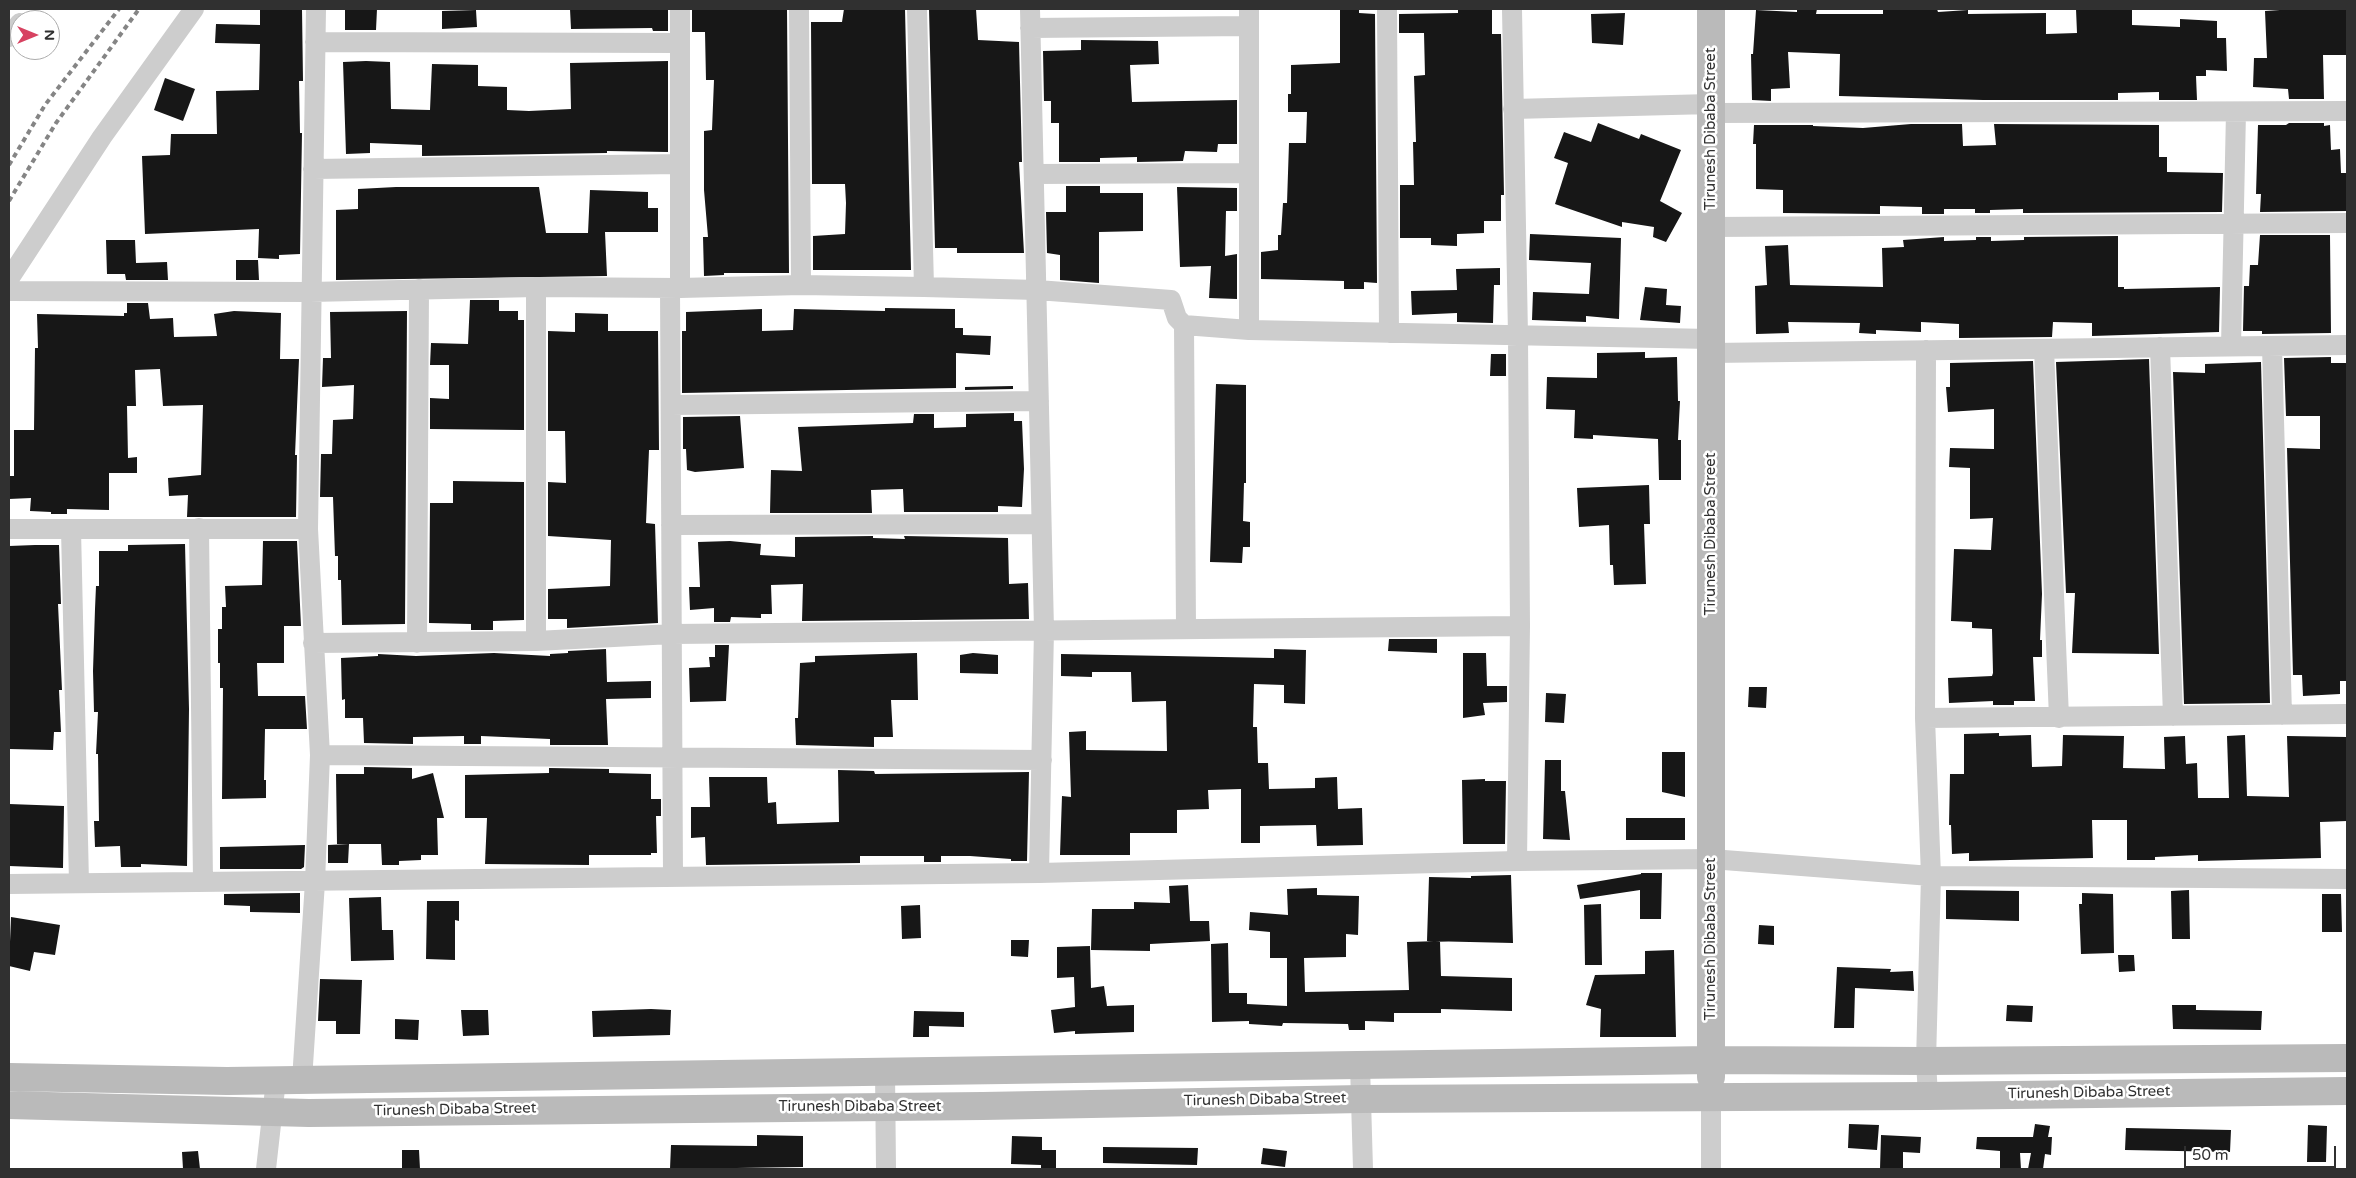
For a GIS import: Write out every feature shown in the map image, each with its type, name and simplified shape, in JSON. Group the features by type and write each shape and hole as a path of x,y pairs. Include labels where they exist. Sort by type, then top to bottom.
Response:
{"street":[{"path":"9,279 102,137 194,9"},
{"path":"266,1169 273,1113 289,1080 315,882 320,755 308,529 310,292 316,9"},
{"path":"673,876 671,405 678,164 680,9"},
{"path":"799,9 801,285"},
{"path":"917,9 924,287"},
{"path":"1386,9 1390,333"},
{"path":"1512,9 1518,336 1520,626 1517,861"},
{"name":"Tirunesh Dibaba Street","path":"1711,9 1711,1096"},
{"path":"1039,872 1044,630 1030,19 1249,17 1249,330"},
{"path":"315,42 679,43"},
{"path":"1513,109 2347,111"},
{"path":"2231,346 2236,112"},
{"path":"313,169 678,164"},
{"path":"1034,174 1249,172"},
{"path":"1711,227 2347,223"},
{"path":"9,291 310,292 536,287 675,288 801,285 924,287 1037,290 1172,300 1177,318 1184,325 1249,330 1518,336 1711,346 1926,350 2347,345"},
{"path":"536,287 536,641"},
{"path":"417,643 419,289"},
{"path":"1184,325 1186,628"},
{"path":"2272,346 2282,715"},
{"path":"2160,347 2173,716"},
{"path":"2044,348 2059,718"},
{"path":"1926,350 1925,718 1931,876 1926,1061 1928,1096"},
{"path":"671,405 1039,401"},
{"path":"672,524 1041,524"},
{"path":"71,528 79,883"},
{"path":"199,528 203,882"},
{"path":"9,529 308,529"},
{"path":"313,643 536,641 672,634 1520,626"},
{"path":"1925,718 2347,714"},
{"path":"320,755 1042,760"},
{"path":"9,884 315,882 1039,872 1517,861 1711,859 1931,876 2347,879"},
{"path":"9,1077 289,1080 1711,1060 1926,1061 2347,1058"},
{"path":"1360,1065 1363,1169"},
{"path":"885,1071 886,1169"},
{"name":"Tirunesh Dibaba Street","path":"9,1105 273,1113 1362,1099 1928,1096 2347,1091"},
{"path":"1711,1096 1712,1169"}],"building":[{"path":"260,9 302,9 303,81 299,81 300,133 302,133 300,254 279,255 279,259 258,258 259,229 145,234 142,156 170,155 171,134 217,134 216,91 259,90 260,44 215,43 216,24 260,25"},
{"path":"345,9 377,9 376,30 345,30"},
{"path":"570,9 668,9 668,31 653,31 652,28 571,29"},
{"path":"692,9 787,9 789,273 724,273 724,275 704,276 703,237 708,237 704,190 704,131 712,130 714,80 706,80 705,32 692,32"},
{"path":"844,9 905,9 911,270 813,270 813,236 845,234 846,203 845,184 812,184 811,22 842,22"},
{"path":"929,9 976,9 978,40 1019,42 1022,162 1019,162 1024,253 957,253 957,248 935,248"},
{"path":"1340,9 1359,9 1359,13 1375,14 1377,283 1364,282 1364,289 1344,289 1344,281 1261,279 1261,252 1278,250 1278,235 1281,235 1283,203 1287,203 1289,143 1306,143 1307,112 1288,112 1288,94 1291,94 1291,65 1340,63"},
{"path":"1458,9 1492,9 1492,34 1501,34 1504,195 1501,195 1501,221 1484,221 1484,233 1457,234 1457,246 1431,245 1431,238 1400,238 1400,185 1414,185 1413,142 1416,142 1414,76 1425,75 1424,33 1399,33 1399,14 1458,13"},
{"path":"1797,9 1817,9 1816,14 1883,14 1883,9 1937,9 1938,12 1968,10 1968,14 2046,13 2046,34 2077,33 2076,9 2132,9 2132,25 2180,27 2180,19 2217,21 2217,38 2226,38 2227,71 2206,70 2206,76 2196,76 2197,100 2159,100 2159,92 2118,93 2118,100 1983,100 1839,96 1840,54 1788,52 1790,88 1771,89 1771,101 1752,100 1751,54 1753,54 1756,10 1797,12"},
{"path":"2295,9 2346,10 2347,55 2323,55 2324,99 2289,99 2288,89 2253,87 2254,58 2267,58 2265,11"},
{"path":"476,10 477,27 442,29 442,11"},
{"path":"1625,13 1623,45 1592,43 1591,14"},
{"path":"1081,40 1158,41 1159,64 1130,65 1132,102 1237,100 1237,144 1218,144 1217,152 1185,151 1183,161 1137,162 1137,157 1100,158 1100,162 1059,162 1059,123 1051,123 1051,101 1044,101 1043,51 1081,50"},
{"path":"668,61 668,152 607,151 607,153 422,156 422,145 370,143 370,153 346,154 343,62 390,62 391,109 430,110 432,64 478,65 478,86 507,87 507,110 529,111 571,109 570,63"},
{"path":"165,78 195,89 183,121 154,110"},
{"path":"1598,123 1639,139 1641,134 1681,150 1660,201 1682,213 1666,242 1653,237 1654,227 1622,222 1622,227 1555,204 1568,163 1554,158 1564,132 1591,142"},
{"path":"2289,123 2324,123 2324,126 2330,125 2331,150 2340,149 2341,173 2347,173 2347,211 2260,212 2261,194 2256,194 2258,125 2286,125"},
{"path":"1911,124 1962,124 1963,146 1996,145 1994,124 2159,125 2159,157 2167,157 2167,172 2223,173 2222,212 2023,213 2023,209 1990,210 1990,213 1975,213 1975,209 1944,209 1944,214 1922,214 1922,207 1880,206 1880,214 1783,213 1783,190 1756,189 1756,144 1753,144 1754,125 1813,125 1863,128"},
{"path":"1066,186 1100,186 1100,193 1143,193 1143,231 1099,232 1099,283 1060,280 1060,255 1047,253 1046,212 1066,212"},
{"path":"396,187 539,187 546,233 588,233 590,190 648,192 648,208 658,208 658,232 605,232 607,276 336,280 336,210 358,209 358,189"},
{"path":"1177,187 1237,188 1237,211 1226,211 1225,256 1237,254 1237,299 1209,298 1211,266 1180,267"},
{"path":"1530,234 1621,238 1619,319 1586,316 1586,322 1532,320 1533,292 1589,294 1591,263 1529,260"},
{"path":"2260,235 2330,235 2331,333 2262,334 2262,331 2243,331 2244,286 2249,286 2250,265 2258,265"},
{"path":"2118,236 2118,287 2124,287 2124,289 2220,287 2219,332 2092,336 2092,323 2053,322 2052,337 1959,338 1959,324 1921,322 1921,332 1876,330 1876,334 1859,333 1860,323 1788,322 1789,333 1756,334 1755,286 1767,285 1765,246 1788,245 1790,285 1883,287 1882,248 1904,247 1903,240 1944,237 1944,241 1976,240 1976,237 1991,237 1991,241 2024,240 2024,237"},
{"path":"106,240 135,240 136,263 167,262 168,280 126,280 125,274 107,274"},
{"path":"236,260 258,260 259,280 236,280"},
{"path":"1500,268 1500,285 1494,285 1493,323 1457,322 1457,313 1412,315 1411,291 1457,290 1456,269"},
{"path":"1645,287 1667,289 1666,305 1681,306 1680,323 1640,320"},
{"path":"470,300 499,300 499,311 518,311 518,320 524,320 524,430 430,429 430,398 449,399 449,365 430,365 431,343 468,344"},
{"path":"127,303 148,303 150,319 173,318 174,337 217,336 214,314 234,311 281,313 280,359 299,359 295,455 297,455 296,517 187,517 188,495 169,496 168,478 201,475 203,405 163,406 160,369 135,370 136,406 127,406 128,458 137,457 137,473 109,473 109,510 67,509 67,514 51,514 51,512 30,511 31,498 9,499 9,476 14,476 14,430 34,430 35,348 38,348 37,314 124,316 124,313 127,313"},
{"path":"885,308 955,309 955,328 963,328 963,335 991,336 990,355 956,353 956,388 682,393 682,331 686,331 686,312 762,309 762,331 793,330 794,309 885,311"},
{"path":"407,311 405,624 342,625 341,580 338,580 338,556 335,556 333,497 320,497 321,454 332,454 333,420 353,419 354,385 322,387 323,358 331,358 330,312"},
{"path":"575,313 608,314 608,331 658,331 659,450 649,450 646,523 655,524 658,623 567,628 567,619 548,619 548,589 610,586 611,540 548,536 548,482 566,483 565,431 548,431 548,331 575,332"},
{"path":"1645,352 1645,358 1677,357 1678,401 1680,401 1678,440 1681,440 1681,480 1659,480 1658,439 1593,435 1593,439 1574,438 1575,410 1546,409 1547,377 1597,378 1597,353"},
{"path":"1491,354 1506,354 1506,376 1490,376"},
{"path":"2331,357 2331,363 2347,363 2347,681 2340,681 2340,694 2303,696 2302,675 2293,675 2287,448 2320,449 2320,416 2286,416 2284,358"},
{"path":"2149,359 2159,654 2072,653 2075,593 2066,593 2056,362"},
{"path":"2033,361 2042,594 2040,640 2042,640 2042,657 2033,657 2035,701 2014,701 2014,705 1993,705 1993,701 1949,703 1948,678 1992,676 1993,673 1992,629 1972,628 1972,622 1951,621 1954,549 1991,550 1993,518 1970,519 1970,468 1949,467 1950,448 1994,449 1994,409 1948,412 1946,387 1950,387 1950,363"},
{"path":"2261,362 2270,703 2184,704 2173,372 2205,373 2205,364"},
{"path":"1216,384 1246,385 1246,483 1244,483 1243,521 1250,522 1250,547 1243,547 1242,563 1210,562"},
{"path":"1013,386 1013,389 965,390 965,387"},
{"path":"1014,413 1014,421 1022,421 1024,469 1022,507 998,506 998,512 904,512 903,489 871,490 872,513 770,513 771,470 802,471 798,427 913,423 914,414 934,414 934,428 966,427 966,414"},
{"path":"740,416 744,468 695,472 687,470 686,449 683,449 683,417"},
{"path":"453,481 524,482 524,620 493,621 493,630 471,630 471,624 429,623 430,503 453,503"},
{"path":"1649,485 1650,524 1644,524 1646,584 1614,585 1613,565 1610,565 1609,525 1579,527 1577,488"},
{"path":"873,536 873,538 905,539 904,536 1008,538 1009,584 1028,583 1029,619 802,621 803,584 771,585 772,614 761,614 761,618 731,617 730,622 714,622 714,608 690,610 689,587 700,587 698,542 730,541 761,544 760,555 795,557 795,537"},
{"path":"263,541 297,541 301,626 284,626 284,663 257,663 258,696 305,696 307,729 265,729 264,780 266,780 266,798 222,799 223,688 220,688 218,629 222,629 222,607 226,607 225,586 262,585"},
{"path":"185,544 189,709 187,866 141,864 141,867 121,867 120,846 95,847 94,821 99,821 98,754 96,754 98,712 94,712 93,671 96,586 99,586 99,551 128,551 128,545"},
{"path":"59,545 61,604 58,604 62,690 59,690 61,732 54,732 53,750 9,749 9,546"},
{"path":"1389,639 1437,639 1437,653 1388,651"},
{"path":"715,645 729,645 726,701 690,702 689,668 710,667 709,657 715,657"},
{"path":"606,649 607,682 651,681 651,698 606,699 608,745 550,745 550,739 481,736 481,744 464,744 464,736 413,737 413,744 364,743 363,718 345,718 345,699 342,700 341,658 378,656 378,654 416,656 494,653 550,656 550,654 568,653 568,651"},
{"path":"1274,649 1306,650 1305,704 1284,703 1284,685 1254,684 1253,727 1257,727 1258,763 1268,763 1269,789 1315,788 1315,778 1337,777 1338,809 1362,808 1363,845 1317,846 1316,825 1260,826 1260,843 1241,843 1241,789 1208,790 1209,809 1177,810 1177,833 1130,833 1130,855 1060,855 1062,796 1071,797 1069,732 1086,731 1086,750 1167,751 1166,701 1132,702 1131,672 1092,672 1092,677 1061,676 1061,654 1274,658"},
{"path":"917,653 918,700 891,700 893,737 874,737 874,747 796,745 795,718 798,718 800,663 815,662 815,656"},
{"path":"973,653 998,655 998,674 960,673 960,655"},
{"path":"1463,653 1486,653 1487,686 1507,686 1507,702 1483,703 1485,715 1463,718"},
{"path":"1749,687 1767,687 1766,708 1748,707"},
{"path":"1546,693 1566,694 1564,723 1545,722"},
{"path":"1999,733 1999,736 2031,735 2032,767 2062,766 2063,735 2124,736 2123,768 2165,769 2164,737 2185,736 2186,764 2197,763 2198,798 2229,798 2227,736 2245,735 2247,796 2289,797 2287,736 2347,737 2347,821 2320,822 2321,858 2198,861 2198,855 2155,857 2155,860 2127,860 2127,820 2092,820 2093,858 1969,861 1969,853 1952,854 1951,825 1949,825 1950,774 1964,774 1964,734"},
{"path":"1662,752 1685,752 1685,797 1662,792"},
{"path":"1545,760 1561,760 1561,791 1565,791 1570,840 1543,839"},
{"path":"364,767 412,768 412,779 433,773 444,818 437,818 438,855 421,855 421,860 399,861 399,865 382,865 381,844 337,844 336,774 364,774"},
{"path":"549,768 609,769 609,773 651,774 651,799 661,799 661,816 656,816 657,853 651,853 651,855 589,855 589,865 485,864 487,818 465,818 465,775 549,773"},
{"path":"838,770 874,771 875,774 1029,772 1027,861 970,856 941,856 941,862 924,862 924,856 860,856 860,863 706,865 705,837 691,838 691,807 710,807 709,777 767,777 768,803 776,802 777,824 839,822"},
{"path":"1485,779 1485,781 1506,781 1505,844 1463,844 1462,780"},
{"path":"9,804 64,806 63,868 9,866"},
{"path":"1626,818 1685,818 1685,840 1626,840"},
{"path":"349,844 348,863 328,863 328,845"},
{"path":"305,845 304,867 301,869 220,869 220,847"},
{"path":"1641,873 1662,873 1661,919 1640,919 1640,890 1580,899 1577,885"},
{"path":"1511,875 1513,943 1427,941 1429,877 1471,878 1471,876"},
{"path":"1188,885 1190,921 1209,921 1210,941 1150,944 1150,951 1091,950 1092,909 1134,909 1134,902 1170,903 1169,886"},
{"path":"1317,888 1317,895 1359,896 1358,935 1346,934 1346,957 1304,958 1305,992 1409,990 1407,942 1440,941 1441,976 1512,978 1512,1011 1441,1009 1441,1013 1394,1013 1394,1022 1365,1021 1365,1030 1349,1030 1348,1024 1283,1023 1282,1026 1249,1024 1249,1021 1212,1022 1211,944 1228,943 1229,993 1247,993 1247,1004 1287,1006 1287,958 1270,958 1270,932 1249,930 1250,912 1288,915 1287,889"},
{"path":"1946,890 2019,891 2019,921 1946,919"},
{"path":"2189,890 2190,939 2172,939 2171,891"},
{"path":"300,893 300,913 250,912 250,906 224,905 224,894"},
{"path":"2082,893 2113,894 2114,953 2081,954 2079,904 2082,904"},
{"path":"2322,894 2341,894 2342,932 2322,932"},
{"path":"381,897 382,930 393,930 394,960 351,961 349,898"},
{"path":"427,901 459,901 459,921 455,920 455,960 426,959"},
{"path":"1601,904 1602,965 1585,965 1584,905"},
{"path":"920,905 921,938 902,939 901,906"},
{"path":"11,917 60,925 55,955 34,952 30,971 9,966"},
{"path":"1759,925 1774,926 1774,945 1758,944"},
{"path":"1011,940 1029,940 1028,957 1011,956"},
{"path":"1090,946 1091,988 1104,986 1107,1006 1134,1005 1134,1032 1075,1034 1075,1031 1054,1033 1051,1010 1075,1007 1074,977 1057,978 1057,947"},
{"path":"1674,950 1676,1037 1600,1037 1601,1009 1586,1005 1595,975 1645,974 1645,951"},
{"path":"2118,955 2134,955 2135,971 2119,972"},
{"path":"1837,967 1891,969 1890,972 1913,971 1914,991 1855,988 1854,1028 1834,1028"},
{"path":"320,979 362,980 360,1034 336,1034 336,1021 318,1021"},
{"path":"2007,1005 2033,1006 2032,1022 2006,1021"},
{"path":"2172,1005 2196,1005 2196,1010 2262,1011 2261,1030 2173,1029"},
{"path":"461,1010 488,1010 489,1035 463,1036"},
{"path":"671,1010 670,1035 593,1037 592,1011"},
{"path":"914,1011 964,1012 964,1027 929,1026 929,1037 913,1037"},
{"path":"395,1019 419,1020 418,1040 395,1039"},
{"path":"1849,1124 1879,1125 1877,1150 1848,1148"},
{"path":"2035,1124 2050,1126 2048,1137 2052,1137 2051,1155 2045,1154 2043,1169 2028,1169 2031,1153 2020,1153 2021,1169 2000,1169 2000,1151 1976,1149 1977,1137 2033,1137"},
{"path":"2308,1125 2327,1126 2326,1162 2307,1162"},
{"path":"2126,1128 2231,1130 2230,1152 2125,1150"},
{"path":"757,1135 803,1136 803,1167 670,1169 671,1145 757,1146"},
{"path":"1881,1135 1921,1137 1920,1153 1903,1152 1903,1169 1880,1169"},
{"path":"1012,1136 1042,1137 1042,1150 1056,1150 1056,1169 1041,1169 1041,1165 1011,1164"},
{"path":"1103,1147 1198,1148 1197,1165 1103,1163"},
{"path":"1263,1148 1287,1151 1285,1167 1261,1164"},
{"path":"402,1150 419,1150 420,1169 402,1169"},
{"path":"198,1151 200,1169 183,1169 182,1152"}],"railway":[{"path":"9,165 45,105 119,9"},
{"path":"9,201 56,123 139,9"}]}
